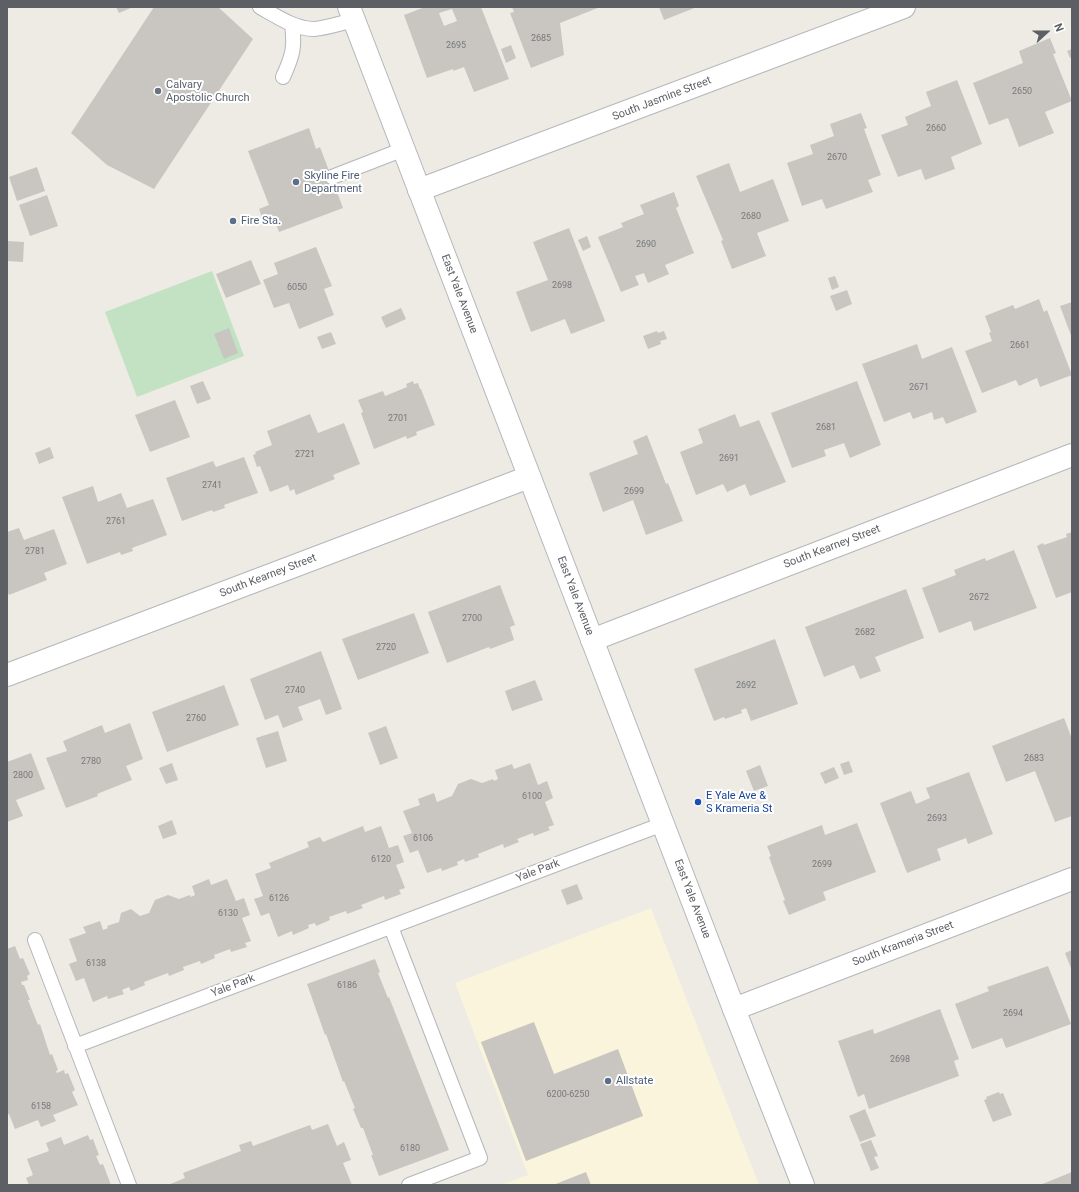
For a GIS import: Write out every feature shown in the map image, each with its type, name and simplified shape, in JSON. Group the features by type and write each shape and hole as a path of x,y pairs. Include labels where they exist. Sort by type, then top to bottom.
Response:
{"street":[{"name":"South Jasmine Street","path":"420,190 904,7"},
{"name":"East Yale Avenue","path":"351,14 803,1185"},
{"name":"South Kearney Street","path":"592,640 1072,455"},
{"name":"South Kearney Street","path":"7,675 529,477"},
{"name":"South Krameria Street","path":"734,1009 1072,879"}],"lane":[{"path":"260,7 292,24 313,29 351,14"},
{"path":"283,77 293,53 294,41 292,24"},
{"path":"332,177 404,149"},
{"name":"Yale Park","path":"75,1046 663,824"},
{"path":"391,927 480,1158 409,1185"},
{"path":"35,940 129,1185"}],"shaded area":[{"path":"651,908 759,1185 501,1185 528,1175 455,983"}],"green space":[{"path":"212,271 244,356 137,397 105,312"}],"building":[{"path":"116,7 133,7 119,13"},
{"name":"Calvary Apostolic Church","path":"154,7 218,7 253,39 154,189 107,165 71,133"},
{"path":"425,7 481,7 509,79 474,92 464,67 453,71 453,69 427,78 404,15","holes":["452,9 457,21 444,26 439,13"]},
{"path":"512,7 600,7 560,23 564,55 531,68 510,13 514,12"},
{"path":"659,7 697,7 664,20"},
{"path":"1050,38 1056,53 1053,54 1072,101 1045,112 1054,133 1019,147 1008,118 989,125 973,83 1023,63 1019,51"},
{"path":"511,45 516,58 506,63 501,49"},
{"path":"1072,49 1072,57 1070,58 1067,51"},
{"path":"957,80 982,144 951,157 955,169 925,180 921,169 898,177 881,135 908,125 905,117 931,106 926,92"},
{"path":"861,113 867,128 864,129 881,175 868,180 873,192 826,209 822,199 802,206 787,163 813,154 810,145 834,136 830,124"},
{"path":"309,128 316,149 320,147 343,208 279,232 274,219 264,223 259,209 269,205 248,151"},
{"path":"729,163 740,192 773,179 789,221 757,233 766,256 732,269 721,241 723,240 696,176"},
{"path":"37,167 45,191 17,201 9,177"},
{"path":"674,192 679,206 676,208 694,253 665,265 669,274 648,283 644,273 635,276 639,285 621,292 598,237 623,227 621,223 644,214 640,205"},
{"path":"47,195 58,226 30,236 19,205"},
{"path":"569,228 605,321 571,334 565,319 531,332 516,292 548,280 533,242"},
{"path":"587,236 591,247 583,251 578,240"},
{"path":"7,241 24,242 23,262 7,261"},
{"path":"316,247 332,286 324,289 334,315 299,329 289,303 274,308 263,280 278,274 274,263"},
{"path":"251,260 261,284 226,298 216,274"},
{"path":"835,276 839,287 832,290 828,278"},
{"path":"847,290 852,304 836,311 830,296"},
{"path":"1039,299 1044,312 1047,310 1072,375 1040,387 1037,378 1019,386 1016,380 982,393 965,351 992,341 989,333 991,332 985,316 1013,305 1015,309"},
{"path":"1072,302 1072,338 1060,306"},
{"path":"401,308 406,319 386,328 381,317"},
{"path":"229,328 238,353 224,359 214,334"},
{"path":"657,331 658,333 664,331 667,339 660,341 661,344 648,349 643,336"},
{"path":"331,332 336,344 322,349 317,337"},
{"path":"917,344 922,359 952,347 977,412 946,424 943,417 934,420 932,412 913,419 910,412 884,422 862,364"},
{"path":"203,381 211,399 197,404 190,386"},
{"path":"413,381 414,384 418,383 421,389 435,425 416,432 417,435 407,439 406,436 374,449 358,400 383,391 385,396 407,387 406,384"},
{"path":"857,381 881,445 850,458 844,443 824,450 826,456 792,468 771,413"},
{"path":"175,400 190,437 150,452 135,415"},
{"path":"310,414 318,433 344,423 360,464 333,475 335,479 296,495 294,489 290,491 288,485 270,492 260,466 257,467 253,455 256,454 255,452 272,445 267,431"},
{"path":"735,414 740,427 759,420 786,482 750,496 745,484 727,492 723,484 696,495 680,452 703,443 698,429"},
{"path":"647,435 666,484 668,483 683,521 646,535 633,500 603,512 589,473 638,454 633,441"},
{"path":"50,447 54,458 39,464 35,453"},
{"path":"244,457 258,493 224,505 225,508 213,512 212,510 182,521 166,478 213,461 216,467"},
{"path":"93,486 98,502 121,493 127,508 153,499 167,535 132,548 133,551 121,555 120,552 87,564 62,497"},
{"path":"19,528 24,540 54,529 67,564 44,573 47,580 9,595 7,591 7,532"},
{"path":"1072,532 1072,592 1056,598 1037,546 1067,537 1066,534"},
{"path":"1014,550 1037,608 974,631 971,621 939,633 922,588 956,575 954,570 985,558 986,561"},
{"path":"500,585 515,625 510,627 514,640 490,649 489,647 447,663 428,612"},
{"path":"906,589 924,638 875,657 881,671 860,679 854,665 824,677 805,627"},
{"path":"414,613 429,653 358,680 342,639"},
{"path":"775,639 798,704 751,721 746,708 741,710 742,713 714,721 694,669"},
{"path":"321,651 342,709 326,715 320,699 298,707 303,720 283,728 278,715 265,720 250,679"},
{"path":"535,680 543,700 512,711 505,691"},
{"path":"224,685 239,725 167,752 152,712"},
{"path":"1064,718 1072,739 1072,816 1055,822 1035,771 1006,782 992,746"},
{"path":"130,723 143,759 126,766 132,780 97,794 98,796 66,808 46,758 67,751 63,741 102,725 105,733"},
{"path":"386,726 398,758 380,765 368,733"},
{"path":"278,731 287,761 266,768 256,738"},
{"path":"31,753 45,789 16,800 23,816 7,822 7,762"},
{"path":"849,761 853,772 844,775 840,764"},
{"path":"172,763 178,780 166,784 159,768"},
{"path":"530,763 538,785 547,781 553,798 545,802 554,825 548,827 550,830 534,836 533,833 517,839 519,842 504,848 503,844 478,854 479,857 465,862 464,859 457,862 458,865 442,871 441,868 427,873 418,850 410,853 403,836 412,833 403,811 420,805 418,799 434,793 437,802 452,796 458,784 471,779 482,783 493,779 494,781 498,779 495,770 512,764 514,769"},
{"path":"760,765 768,786 754,791 746,771"},
{"path":"834,767 839,778 825,784 820,773"},
{"path":"969,772 993,834 968,844 966,838 937,849 941,860 907,873 880,803 911,791 916,804 930,798 926,788"},
{"path":"172,820 177,834 163,839 158,826"},
{"path":"857,823 876,872 823,892 826,900 789,915 783,901 785,900 769,857 771,856 767,846 822,825 825,835"},
{"path":"363,826 365,832 381,826 389,848 398,845 404,862 396,865 405,888 399,890 401,894 385,900 384,896 361,905 363,908 347,914 346,911 329,917 330,920 316,926 315,923 308,925 309,928 293,935 292,931 278,937 269,913 261,916 254,899 263,896 255,874 271,868 269,863 309,847 307,842 320,837 323,842"},
{"path":"209,879 211,885 227,879 236,901 244,898 250,915 242,918 251,941 245,943 247,947 231,952 230,949 214,955 215,958 201,964 200,961 183,967 184,970 169,976 168,973 144,982 145,985 131,991 129,987 122,990 124,994 108,999 107,996 93,1002 84,978 76,981 69,964 77,961 69,939 86,933 83,927 100,921 103,930 108,928 107,926 119,922 121,913 131,909 140,916 149,913 155,900 168,895 179,899 190,895 191,897 195,895 192,886"},
{"path":"577,884 583,899 567,905 561,890"},
{"path":"15,946 20,959 23,958 30,974 27,976 28,980 21,982 22,985 24,985 30,1000 28,1000 38,1025 40,1024 50,1055 52,1054 58,1070 56,1071 57,1073 64,1070 65,1074 68,1073 75,1090 72,1092 78,1105 53,1115 56,1121 41,1127 38,1120 15,1129 9,1114 7,1114 7,949"},
{"path":"1072,950 1072,971 1065,953"},
{"path":"375,959 380,972 378,973 388,998 389,997 449,1150 379,1176 363,1128 361,1128 353,1109 355,1108 344,1081 343,1082 307,984"},
{"path":"1048,966 1071,1024 1006,1048 1002,1038 972,1049 955,1004 989,991 987,987"},
{"path":"940,1009 959,1059 954,1061 959,1076 869,1109 864,1094 858,1097 838,1041 873,1029 874,1034"},
{"path":"534,1022 554,1074 618,1049 643,1116 526,1161 481,1042"},
{"path":"999,1092 1000,1094 1003,1093 1012,1115 993,1122 984,1100 987,1099 986,1097"},
{"path":"865,1109 876,1136 860,1142 849,1116"},
{"path":"328,1124 337,1146 344,1142 351,1160 343,1163 352,1185 168,1185 185,1178 183,1173 241,1151 239,1145 251,1141 253,1146 310,1125 312,1130"},
{"path":"88,1135 90,1140 93,1139 99,1155 96,1156 100,1165 103,1164 111,1185 29,1185 26,1178 33,1175 27,1159 49,1151 46,1143 61,1137 64,1145"},
{"path":"871,1140 878,1156 874,1157 879,1168 871,1171 860,1144"},
{"path":"586,1172 591,1185 553,1185"},
{"path":"1072,1172 1072,1185 1040,1185"}],"place":[{"name":"Calvary Apostolic Church","path":"158,91"},
{"name":"Skyline Fire Department","path":"296,182"},
{"name":"Fire Sta.","path":"233,221"},
{"name":"E Yale Ave & S Krameria St","path":"698,802"},
{"name":"Allstate","path":"608,1081"}]}
